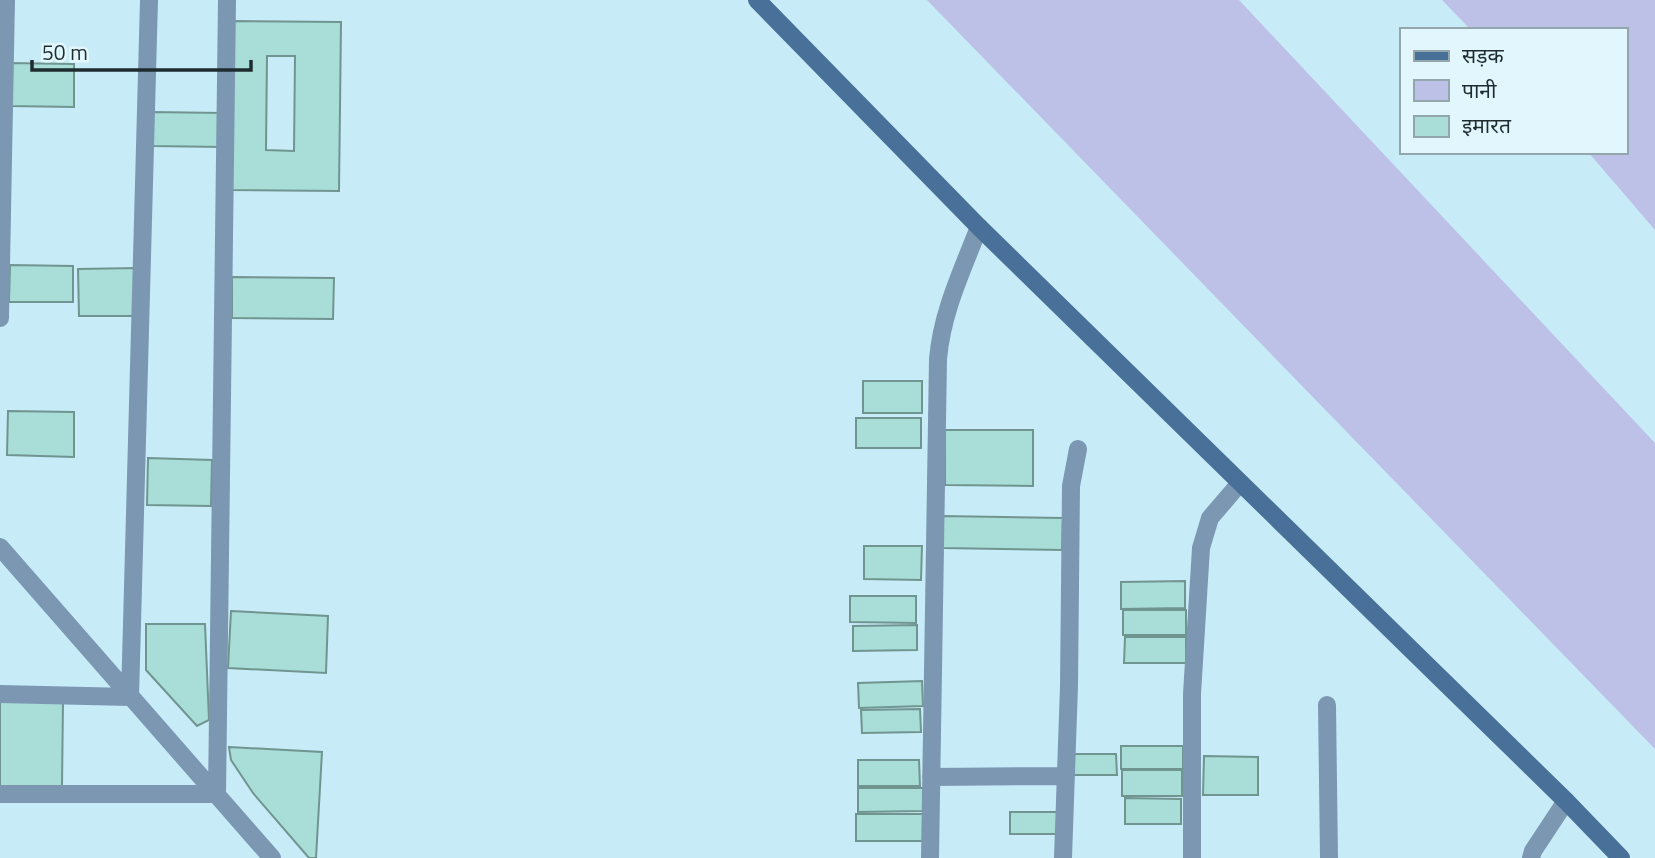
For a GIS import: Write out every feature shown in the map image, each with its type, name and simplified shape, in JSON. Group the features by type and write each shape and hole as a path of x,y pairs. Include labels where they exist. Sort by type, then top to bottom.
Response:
{"street":[{"path":"0,318 6,0"},
{"path":"130,696 149,0"},
{"path":"217,794 227,0"},
{"path":"757,0 979,227 1621,858"},
{"path":"930,858 940,336 946,311 979,227"},
{"path":"1063,858 1069,686 1071,486 1078,449"},
{"path":"1192,858 1192,694 1201,548 1210,518 1240,483"},
{"path":"0,547 272,858"},
{"path":"0,694 130,696"},
{"path":"1327,705 1329,858"},
{"path":"931,777 1066,776"},
{"path":"0,794 217,794"},
{"path":"1531,858 1566,801"}],"water":[{"path":"927,0 1239,0 1655,443 1655,749"},
{"path":"1442,0 1655,0 1655,230 1590,154 1627,154 1627,28 1469,28"}],"building":[{"path":"231,21 341,22 339,191 230,190","holes":["267,56 295,56 294,151 266,150"]},
{"path":"8,63 74,64 74,107 8,106"},
{"path":"151,112 223,113 223,147 151,146"},
{"path":"10,265 73,266 73,302 9,302"},
{"path":"136,268 136,316 79,316 78,269"},
{"path":"232,277 334,278 333,319 232,318"},
{"path":"863,381 922,381 922,413 863,413"},
{"path":"8,411 74,412 74,457 7,455"},
{"path":"856,418 921,418 921,448 856,448"},
{"path":"945,430 1033,430 1033,486 945,485"},
{"path":"148,458 212,460 211,506 147,505"},
{"path":"942,516 1063,518 1062,550 942,548"},
{"path":"864,546 922,546 921,580 864,579"},
{"path":"1185,581 1185,608 1121,609 1121,582"},
{"path":"850,596 916,596 916,623 850,622"},
{"path":"1123,610 1186,610 1186,635 1123,635"},
{"path":"231,611 328,616 326,673 228,668"},
{"path":"146,624 205,624 209,720 197,726 146,670"},
{"path":"917,625 917,650 853,651 853,626"},
{"path":"1125,637 1186,637 1186,663 1124,663"},
{"path":"922,681 923,706 859,708 858,683"},
{"path":"0,700 63,701 62,787 0,786"},
{"path":"920,709 921,732 862,733 861,710"},
{"path":"1121,746 1183,746 1183,769 1121,769"},
{"path":"229,747 322,752 316,858 309,858 253,793 231,760"},
{"path":"1069,754 1116,754 1117,775 1069,775"},
{"path":"1204,756 1258,757 1258,795 1203,795"},
{"path":"858,760 919,760 920,786 858,786"},
{"path":"1122,770 1182,770 1182,796 1122,796"},
{"path":"858,788 923,788 923,811 858,812"},
{"path":"1125,798 1181,799 1181,824 1125,824"},
{"path":"1010,812 1059,812 1059,834 1010,834"},
{"path":"856,814 923,814 923,841 856,841"}]}
